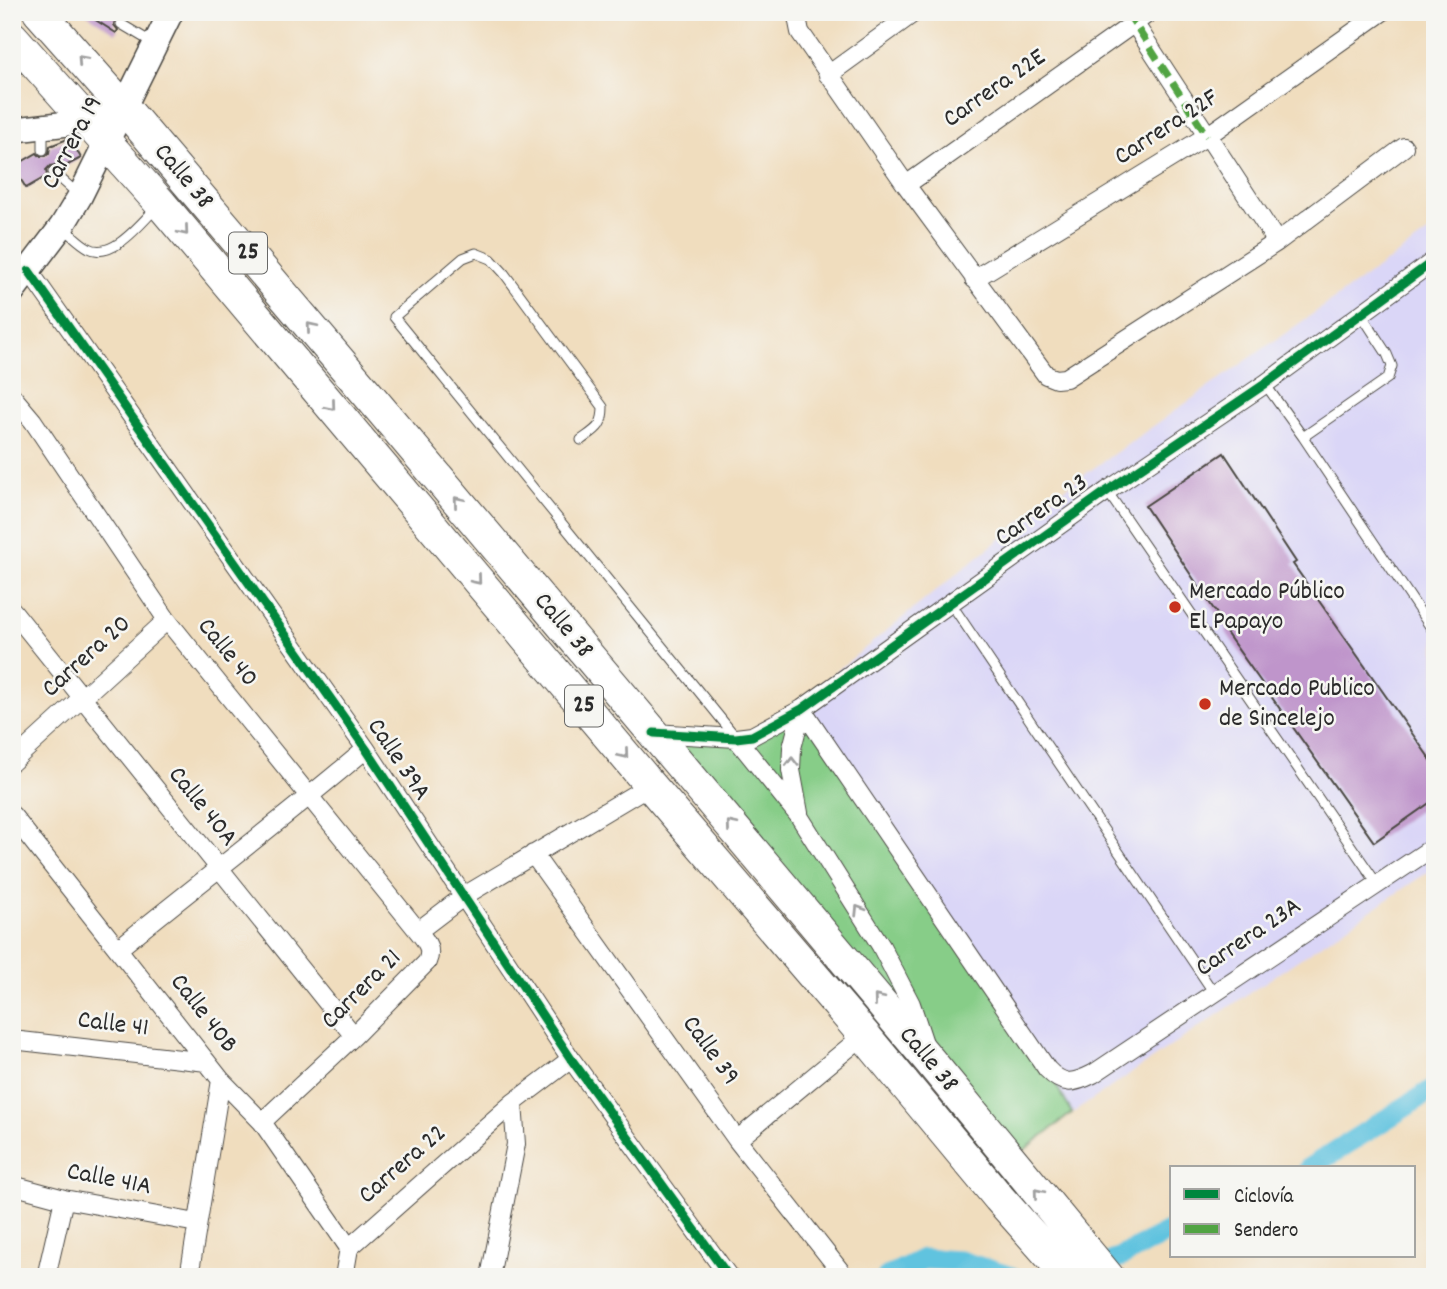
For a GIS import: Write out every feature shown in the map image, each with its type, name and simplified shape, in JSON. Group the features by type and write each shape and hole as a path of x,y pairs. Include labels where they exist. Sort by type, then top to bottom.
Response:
{"highway":[{"name":"Calle 38","path":"39,12 125,108 929,1060 1071,1263"},
{"name":"Calle 38","path":"12,37 161,204 999,1198 1071,1263 1108,1277"}],"main road":[{"name":"Carrera 19","path":"12,292 62,226 80,196 171,12"},
{"path":"12,130 43,138 86,119 125,108"}],"street":[{"path":"796,12 800,33 905,185 1046,375 1056,379 1066,378 1277,242 1404,147"},
{"path":"828,75 915,12"},
{"name":"Carrera 22E","path":"905,185 1131,18 1150,12"},
{"name":"Carrera 22F","path":"974,279 1207,136 1382,12"},
{"path":"1131,18 1277,242"},
{"name":"Carrera 23","path":"654,733 737,738 752,736 802,709 1107,491 1265,384 1435,260"},
{"name":"Calle 39A","path":"29,271 366,749 570,1059 729,1277"},
{"name":"Calle 40","path":"12,396 33,421 167,620 418,930"},
{"name":"Calle 40A","path":"12,610 354,1036"},
{"name":"Carrera 20","path":"12,762 167,620"},
{"path":"799,816 792,770 792,748 802,709"},
{"name":"Carrera 23A","path":"802,709 1047,1069 1056,1079 1068,1082 1080,1081 1093,1074 1435,846"},
{"path":"737,738 799,816 881,946 911,1004 929,1060"},
{"path":"118,949 366,749"},
{"name":"Carrera 21","path":"262,1122 354,1036 427,962 430,954 428,945 418,930 464,896 650,785"},
{"name":"Calle 40B","path":"14,819 221,1080 262,1122 349,1248"},
{"name":"Calle 39","path":"533,854 737,1140 845,1277"},
{"path":"737,1140 864,1035"},
{"name":"Calle 41","path":"12,1040 207,1062"},
{"name":"Carrera 22","path":"349,1248 513,1103 570,1059"},
{"path":"189,1277 221,1080"},
{"path":"491,1277 516,1144 513,1103"},
{"name":"Calle 41A","path":"12,1185 64,1199 197,1223"},
{"path":"46,1277 64,1199"},
{"path":"344,1277 349,1248"}],"lane":[{"path":"121,24 155,45"},
{"path":"53,173 80,196"},
{"path":"62,226 89,248 99,251 110,249 161,204"},
{"path":"581,440 597,429 603,419 603,407 491,258 476,253 463,258 394,317 737,738"},
{"path":"1303,438 1388,377 1392,366 1387,354 1361,314"},
{"path":"1265,384 1435,634"},
{"path":"1107,491 1378,885"},
{"path":"950,602 1214,993"}],"shaded area":[{"name":"Mercado Público El Papayo","path":"1435,228 1435,867 1058,1123 785,713 1047,501"}],"green space":[{"path":"802,709 1047,1069 1072,1113 1011,1160 654,733 736,738"}],"building":[{"path":"83,12 129,12 125,18 115,20 114,25 118,30 116,33"},
{"path":"70,138 81,158 60,169 55,165 50,166 46,170 47,176 26,188 13,167 37,153 46,156 50,146"},
{"path":"1224,453 1296,562 1293,564 1435,766 1435,799 1374,842 1225,631 1227,629 1145,506"}],"waterway":[{"path":"1312,1166 1435,1088"},
{"path":"1079,1277 1170,1231"},
{"path":"887,1277 923,1259 960,1261 1012,1277"}],"marked path":[{"path":"1127,12 1207,136"}],"cycle path":[{"path":"654,733 736,738 752,736 802,709 1107,491 1265,384 1435,260"},
{"path":"29,271 366,749 571,1059 729,1277"}],"place":[{"name":"Mercado Público El Papayo","path":"1175,607"},
{"name":"Mercado Publico de Sincelejo","path":"1205,704"}]}
